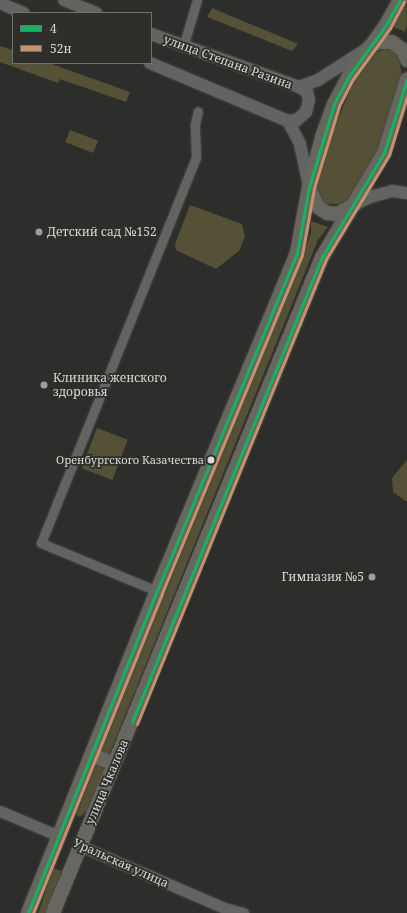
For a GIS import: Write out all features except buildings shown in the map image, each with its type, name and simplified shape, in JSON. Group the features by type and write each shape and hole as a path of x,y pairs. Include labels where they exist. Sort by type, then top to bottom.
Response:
{"main road":[{"path":"64,0 94,12"},
{"name":"улица Чкалова","path":"28,913 157,591 297,252 309,187 322,137 334,104 349,76 386,25 400,0"},
{"path":"0,3 22,12"},
{"name":"улица Степана Разина","path":"152,34 183,47 299,87 318,80 368,48"},
{"path":"368,48 378,42 392,42 403,50 407,60"},
{"path":"152,64 288,120 297,120 306,112 309,100 307,92 299,87"},
{"name":"улица Чкалова","path":"52,913 81,846 322,257 356,204 384,153 407,79"},
{"path":"288,120 300,144 309,187 318,207 328,213 337,214 370,197 392,191 407,193"},
{"path":"92,755 114,764"},
{"name":"Уральская улица","path":"59,836 81,846"}],"street":[{"path":"183,47 197,0"},
{"path":"157,591 41,543 196,158 195,124 198,111"},
{"name":"Уральская улица","path":"0,811 59,836"},
{"name":"Уральская улица","path":"81,846 224,908 243,913"}],"shaded area":[{"path":"406,0 407,25 405,32 391,26"},
{"path":"212,8 298,44 292,51 207,17"},
{"path":"0,46 12,50 12,64 52,64 130,92 126,102 60,79 58,83 0,62"},
{"path":"385,49 392,50 399,57 402,76 370,172 345,204 327,204 321,200 316,187 325,149 354,81 371,54"},
{"path":"70,130 98,141 93,153 65,142"},
{"path":"190,205 242,224 245,236 239,251 216,269 176,250 175,244"},
{"path":"311,221 328,227 318,240 109,755 100,752 302,258 311,233"},
{"path":"97,428 128,440 112,480 82,468"},
{"path":"407,460 407,502 393,492 392,478"},
{"path":"96,764 105,768 89,809 80,817 76,815"},
{"path":"53,868 62,871 48,913 38,913"}],"transit line":[{"name":"4","path":"28,913 157,591 297,253 309,187 334,104 349,76 386,25 400,0"},
{"name":"52н","path":"33,913 162,593 302,255 314,188 339,106 353,79 390,28 404,2"},
{"name":"4","path":"132,722 322,257 384,153 407,79"},
{"name":"52н","path":"137,724 326,259 389,155 407,96"}],"place":[{"name":"Детский сад №152","path":"39,232"},
{"name":"Клиника женского здоровья","path":"44,385"},
{"name":"Оренбургского Казачества","path":"211,460"},
{"name":"Гимназия №5","path":"372,577"}]}
